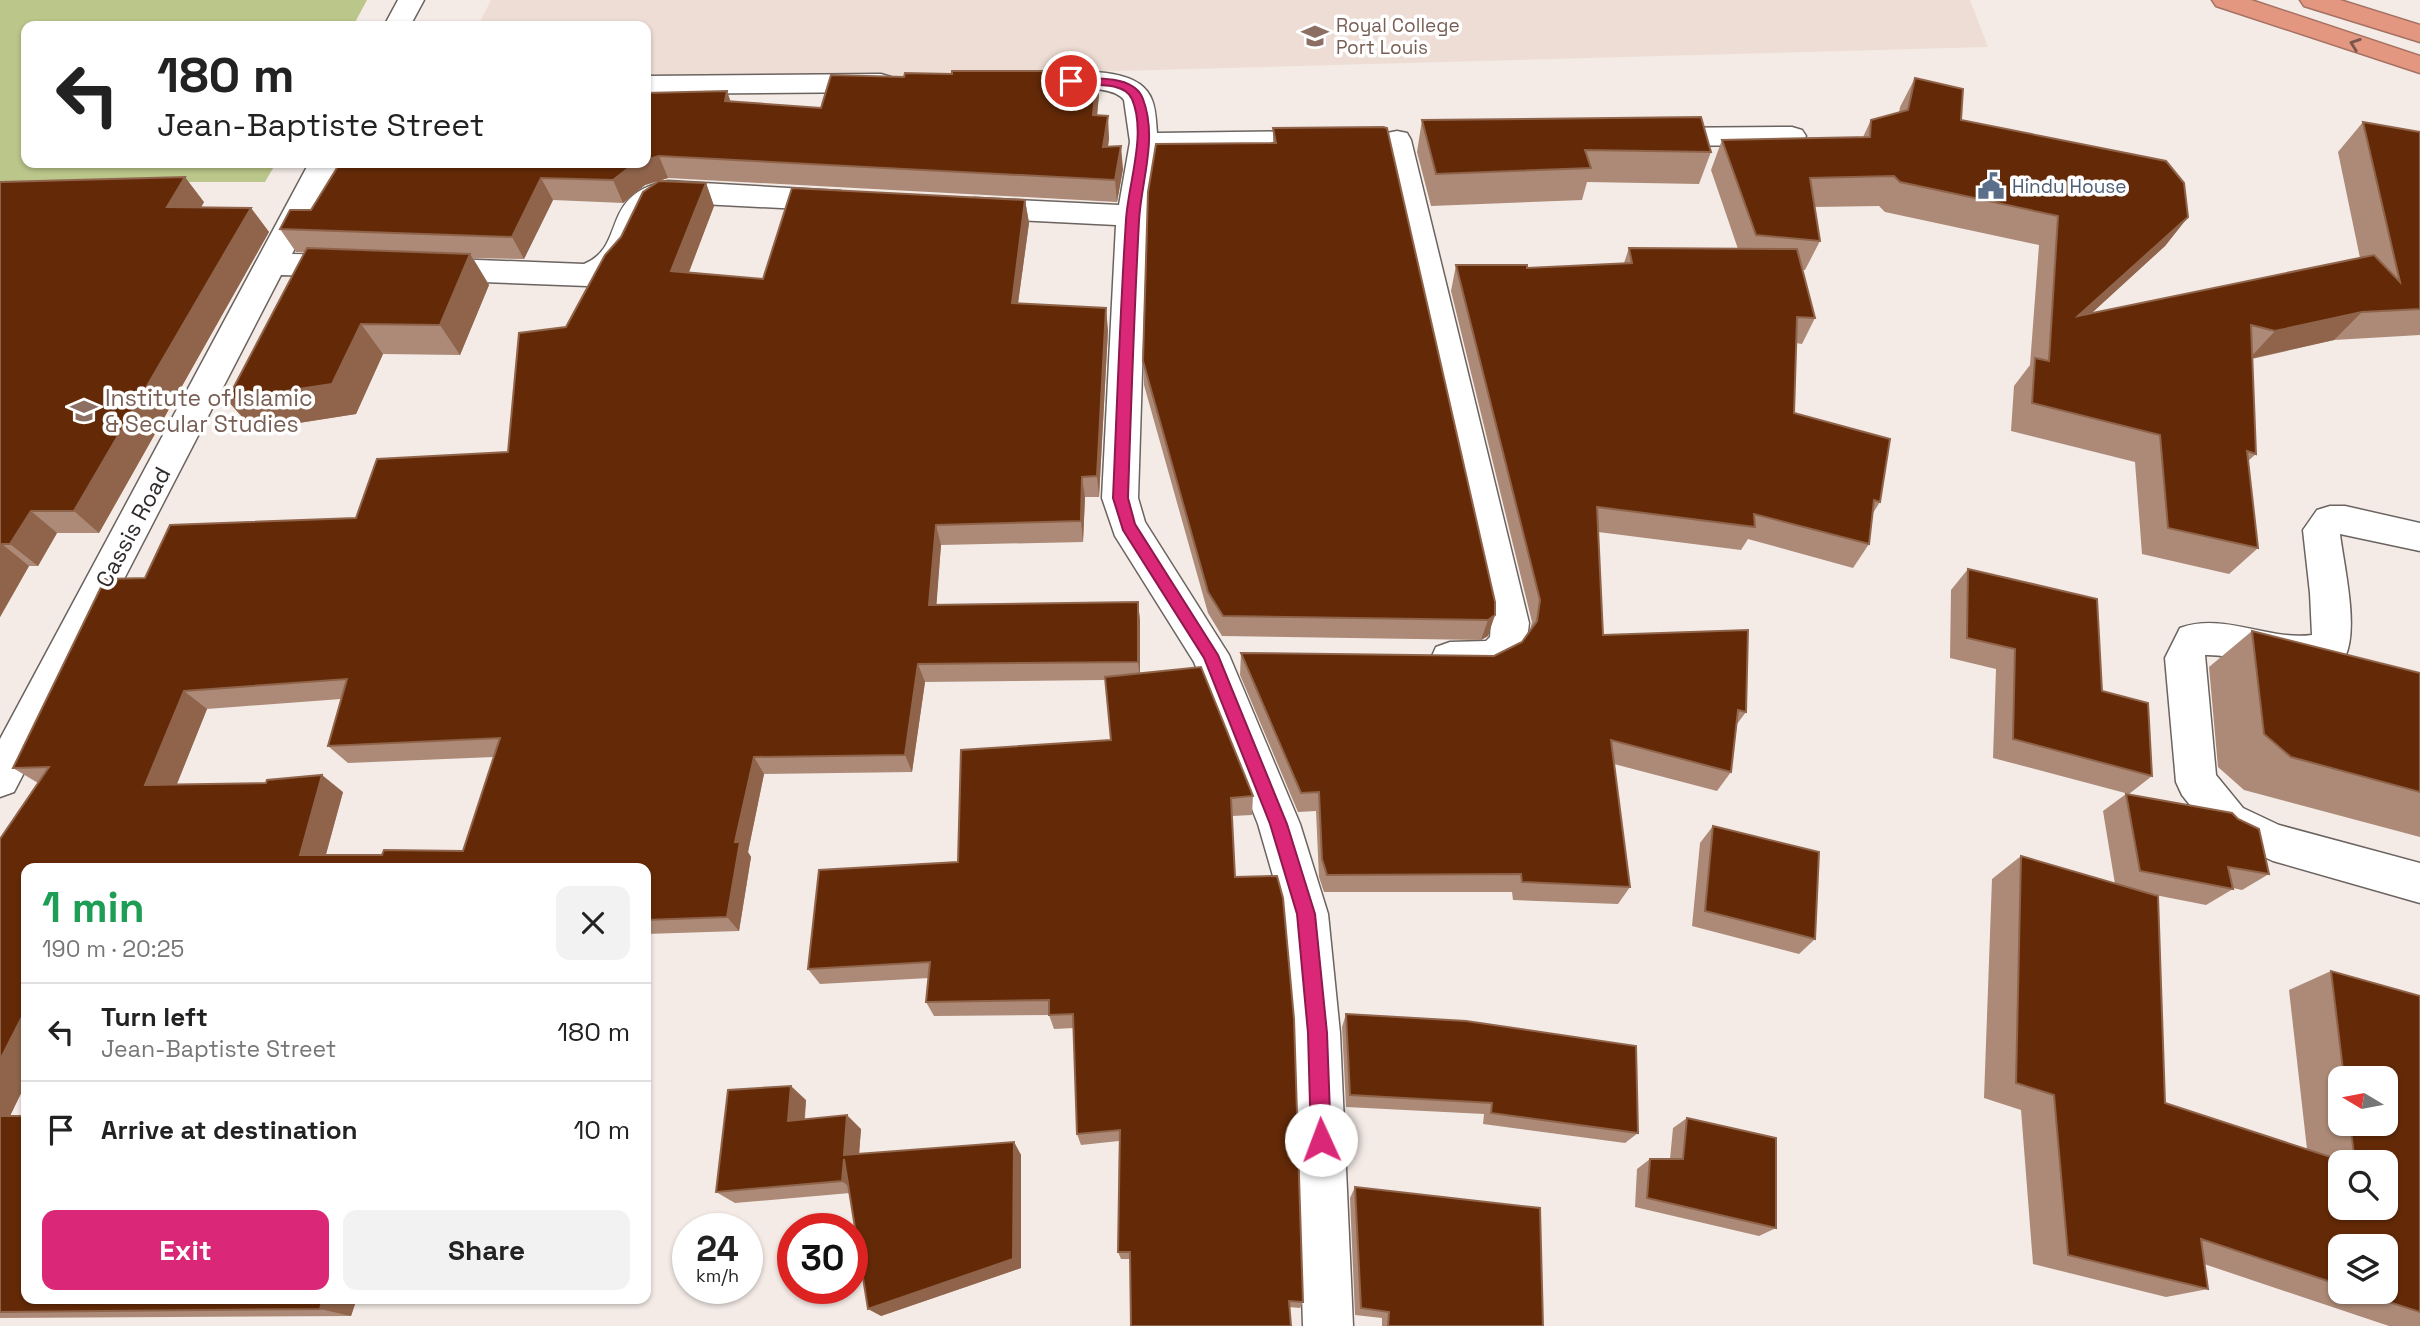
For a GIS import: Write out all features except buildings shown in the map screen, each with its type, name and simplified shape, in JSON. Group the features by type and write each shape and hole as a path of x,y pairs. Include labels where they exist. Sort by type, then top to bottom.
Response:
{"highway":[{"path":"2225,0 2420,65"},
{"path":"2313,0 2420,34"}],"street":[{"path":"400,21 411,0"},
{"path":"1015,81 1097,80 1130,89 1138,99 1144,142 1132,216 1120,498 1128,526 1224,655 1306,914 1317,1033 1328,1326"},
{"path":"651,85 906,82"},
{"path":"1628,138 1792,136"},
{"path":"1144,142 1387,140 1510,623 1510,638 1499,655 1487,659 1418,658"},
{"name":"Cassis Road","path":"0,779 321,168"},
{"path":"271,264 587,275 602,271 615,258 639,206 651,195 668,191 873,202"},
{"path":"941,206 1132,216"},
{"path":"2420,537 2345,520 2330,520 2321,530 2329,593 2331,646 2316,653 2291,652 2229,639 2193,639 2184,658 2196,782 2228,821 2273,842 2420,883"}],"shaded area":[{"name":"Royal College Port Louis","path":"491,0 1970,0 1988,47 651,84 651,21 480,21"}],"green space":[{"path":"0,0 367,0 356,21 21,21 21,168 273,168 265,182 0,182"}],"place":[{"name":"Royal College Port Louis","path":"1315,36"},
{"name":"Hindu House","path":"1991,186"},
{"name":"Institute of Islamic & Secular Studies","path":"84,411"}],"route":[{"path":"1071,81 1097,80 1113,83 1130,89 1138,99 1144,142 1132,216 1120,498 1128,526 1210,655 1279,824 1306,914 1317,1033 1321,1140"}]}
